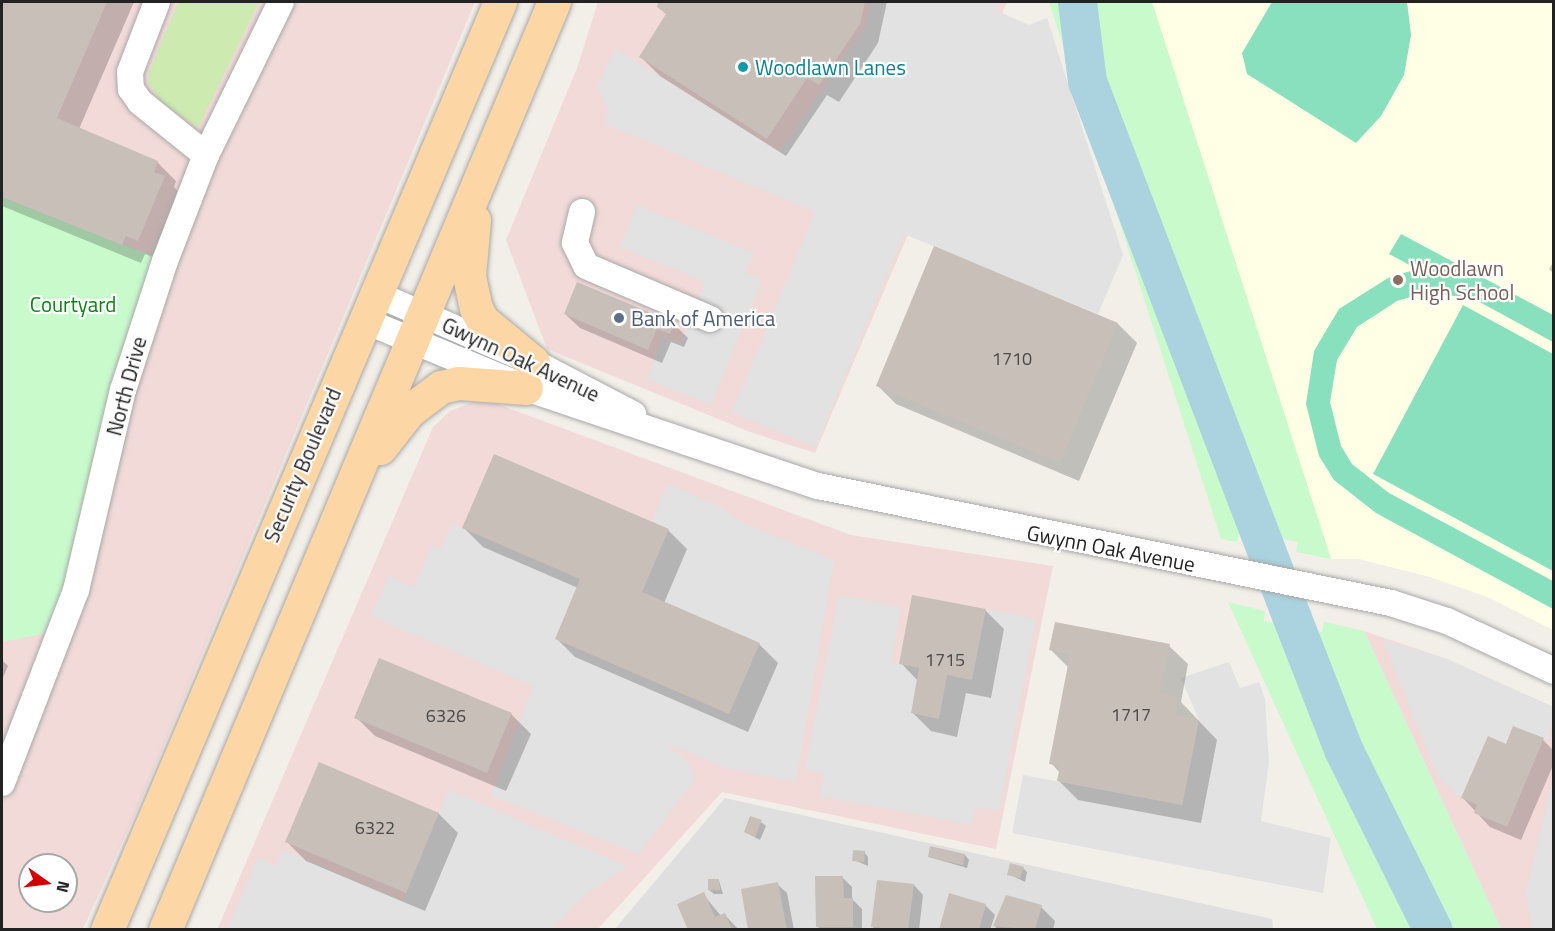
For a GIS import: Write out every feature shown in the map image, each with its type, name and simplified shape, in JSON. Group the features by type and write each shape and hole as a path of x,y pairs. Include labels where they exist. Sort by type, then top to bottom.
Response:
{"main road":[{"name":"Security Boulevard","path":"107,925 500,2"},
{"path":"165,930 554,2"},
{"path":"477,186 469,276 471,294 482,321 529,375"},
{"path":"354,479 410,411 441,388 459,383 529,375"}],"street":[{"path":"157,2 130,72 131,88 140,102 206,155"},
{"name":"North Drive","path":"2,783 73,599 143,323 206,155 281,2"},
{"path":"582,212 575,243 586,266 710,320"},
{"name":"Gwynn Oak Avenue","path":"369,307 664,431 756,467 818,486 1309,585 1448,621 1554,671"}],"shaded area":[{"path":"2,2 475,2 136,812 83,929 2,930"},
{"path":"598,2 1007,2 815,453 750,432 547,349 506,240 577,68"},
{"path":"871,2 1000,2 997,11 1029,25 1047,18 1123,255 1098,314 904,234 815,447 732,412 815,212 605,124 608,110 597,87 615,48 780,152 866,25"},
{"name":"Woodlawn High School","path":"1152,2 1553,2 1553,630 1490,598 1430,577 1359,559 1331,559"},
{"path":"637,205 754,253 746,273 762,280 711,405 647,379 663,337 680,344 705,282 620,247"},
{"path":"474,402 497,404 851,535 1053,566 996,849 722,792 598,929 217,930 433,427 450,411"},
{"path":"668,484 723,508 741,522 834,560 796,782 723,767 664,742 688,762 695,779 638,854 491,795 533,686 371,616 389,576 414,587 432,545 441,549 452,524 580,579 555,639 729,714 760,643 642,592 669,529 652,521"},
{"path":"839,595 901,607 891,662 919,668 911,713 938,718 947,675 972,680 986,609 1036,619 999,811 976,807 972,825 820,796 824,774 805,770"},
{"path":"1364,631 1447,659 1553,707 1553,929 1501,929"},
{"path":"1383,640 1447,659 1553,707 1550,741 1514,726 1506,744 1488,736 1461,798 1438,778"},
{"path":"1229,662 1240,688 1259,682 1265,699 1269,762 1261,821 1331,838 1323,893 1012,833 1023,775 1182,805 1199,720 1181,678"},
{"path":"1553,780 1553,929 1532,929 1526,893"},
{"path":"449,790 627,866 582,898 552,929 227,930 258,857 276,866 283,850 403,901"},
{"path":"725,798 1272,919 1273,929 614,930"}],"green space":[{"path":"178,2 259,2 198,128 161,102 148,83 149,73"},
{"path":"1049,2 1152,2 1331,559 1296,552 1298,542 1240,531 1237,542 1221,539"},
{"path":"1272,2 1407,2 1411,35 1404,75 1381,116 1356,143 1247,74 1242,53"},
{"name":"Courtyard","path":"2,197 165,261 76,590 44,634 2,642"},
{"path":"1401,234 1553,315 1553,342 1474,299 1427,292 1397,301 1357,327 1337,360 1330,402 1341,446 1352,464 1389,493 1553,581 1553,609 1376,513 1334,480 1319,456 1306,404 1314,351 1339,309 1388,278 1417,269 1389,254"},
{"path":"1463,305 1553,354 1553,571 1373,474"},
{"path":"1228,602 1265,611 1264,621 1322,632 1324,622 1364,631 1501,929 1377,929"}],"building":[{"path":"2,2 107,2 57,118 158,161 154,172 165,176 138,241 126,236 122,245 2,197"},
{"name":"Woodlawn Lanes","path":"658,2 865,2 860,24 819,85 807,78 767,139 639,57 666,14 657,7"},
{"path":"934,246 1118,323 1060,463 876,386"},
{"name":"Bank of America","path":"577,282 675,323 670,334 657,329 648,350 564,314"},
{"path":"494,454 669,529 642,592 760,643 729,714 555,639 580,579 462,528"},
{"path":"912,595 986,609 972,680 947,675 939,719 911,713 919,668 899,664"},
{"path":"1055,622 1170,644 1160,693 1178,697 1175,715 1199,720 1182,805 1057,781 1060,766 1049,764 1070,654 1049,650"},
{"path":"379,658 512,713 487,773 354,718"},
{"path":"1513,726 1544,738 1507,827 1474,813 1477,805 1461,798 1488,736 1506,744"},
{"path":"319,762 439,813 406,893 285,842"},
{"path":"750,816 762,820 755,837 744,832"},
{"path":"930,846 965,854 963,865 928,857"},
{"path":"853,850 865,851 864,862 852,861"},
{"path":"1010,863 1024,867 1020,878 1007,875"},
{"path":"815,876 843,876 844,898 853,898 853,927 816,927"},
{"path":"708,879 719,879 720,890 708,890"},
{"path":"877,880 914,884 908,930 871,927"},
{"path":"778,882 787,930 748,930 741,889"},
{"path":"704,892 715,917 725,913 732,930 688,930 677,904"},
{"path":"949,893 986,904 979,930 939,930"},
{"path":"1006,895 1042,905 1035,930 993,926"}],"waterway":[{"path":"1077,2 1087,81 1292,618 1343,749 1433,930"}],"place":[{"name":"Woodlawn Lanes","path":"743,67"},
{"name":"Woodlawn High School","path":"1398,280"},
{"name":"Bank of America","path":"619,318"}]}
